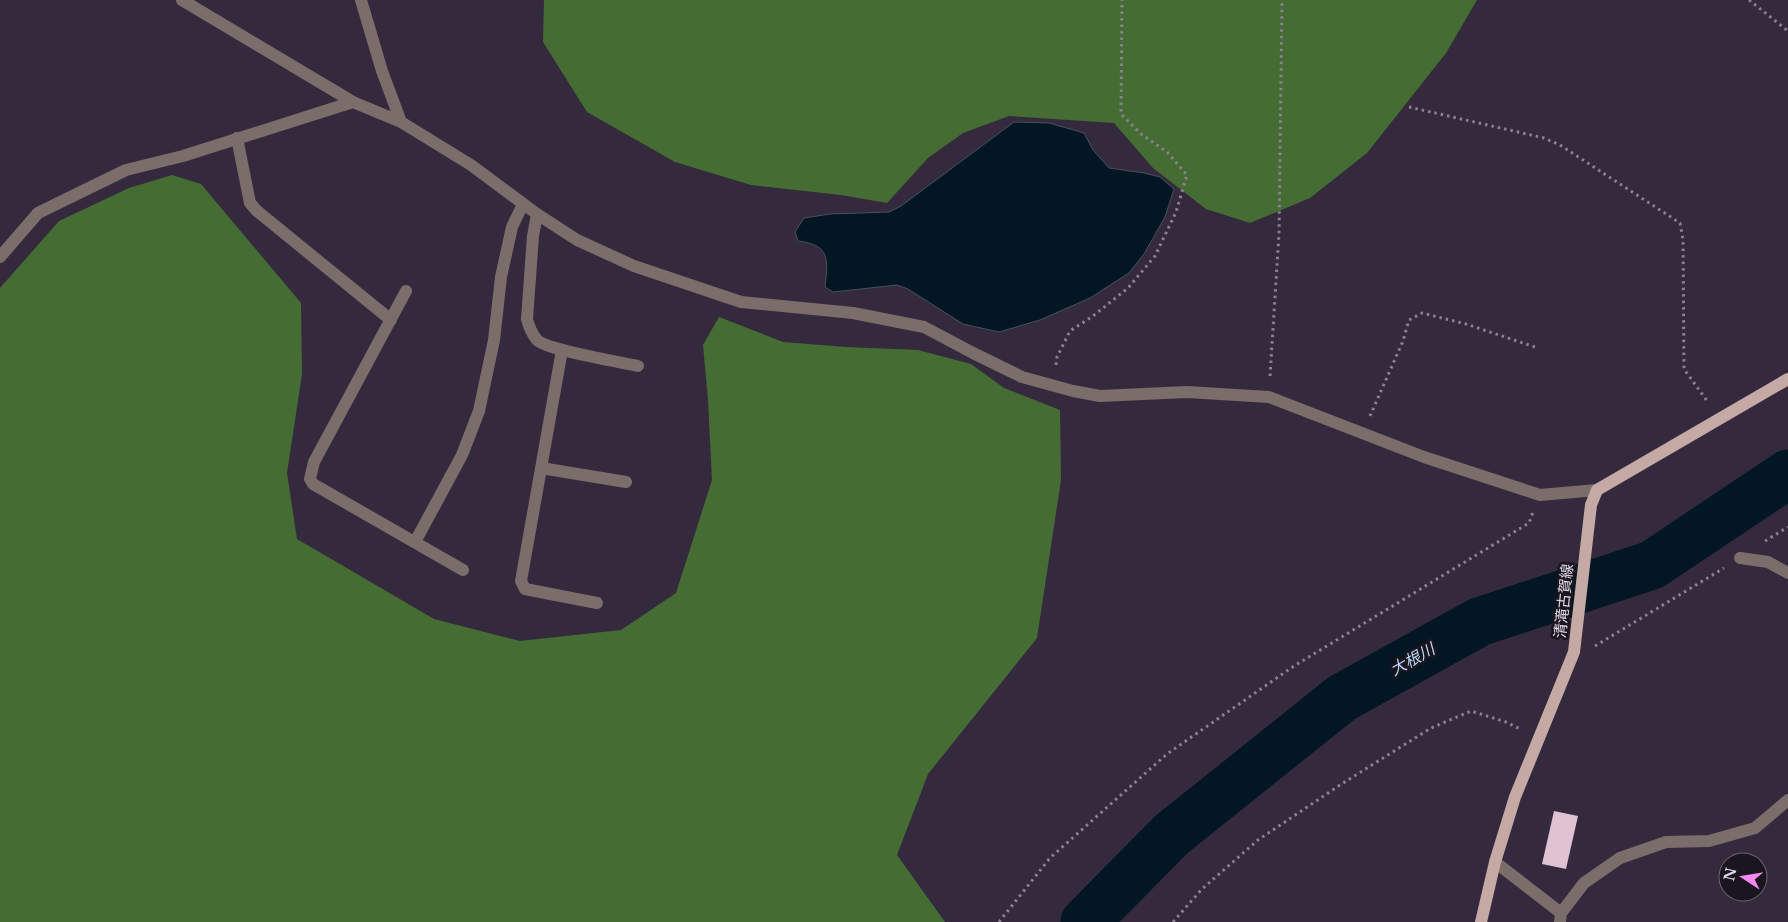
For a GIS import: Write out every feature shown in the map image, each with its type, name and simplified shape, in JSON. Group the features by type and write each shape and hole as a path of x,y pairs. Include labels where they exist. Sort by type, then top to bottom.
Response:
{"main road":[{"path":"1596,490 1788,379"},
{"name":"清滝古賀線","path":"1481,922 1495,862 1515,796 1574,652 1590,505 1596,490"}],"street":[{"path":"182,0 353,102 401,122 471,165 537,214 577,240 634,266 741,302 852,313 924,327 973,354 1022,377 1073,391 1100,396 1187,392 1269,397 1424,457 1540,495 1596,490"},
{"path":"360,0 382,71 401,122"},
{"path":"0,256 38,214 126,170 183,156 353,102"},
{"path":"237,138 250,203 256,210 391,320"},
{"path":"415,542 462,455 479,411 494,340 501,277 512,228 523,204"},
{"path":"537,214 533,236 527,319 530,330 538,341 552,348 638,366"},
{"path":"406,291 314,462 310,479 313,484 463,570"},
{"path":"562,350 520,580 525,589 597,603"},
{"path":"541,468 626,482"},
{"path":"1740,558 1768,562 1788,572"},
{"path":"1495,862 1561,918 1584,883 1620,858 1666,842 1709,841 1755,828 1788,800"}],"path":[{"path":"1054,386 1057,357 1070,331 1094,316 1128,288 1155,256 1176,212 1187,174 1167,152 1141,134 1121,114 1122,0"},
{"path":"1269,397 1279,234 1282,0"},
{"path":"1749,0 1788,31"},
{"path":"1409,107 1544,138 1560,145 1680,223 1683,239 1684,369 1720,419"},
{"path":"1362,433 1403,342 1409,320 1422,313 1466,324 1535,347"},
{"path":"998,922 1050,858 1167,754 1294,666 1528,523 1540,495"},
{"path":"1574,652 1599,644 1788,527"},
{"path":"1173,922 1202,889 1258,840 1340,785 1431,728 1471,712 1506,722 1538,738"}],"green space":[{"path":"544,0 1477,0 1446,53 1367,153 1310,198 1250,223 1206,209 1153,168 1114,123 1009,116 963,133 928,158 887,203 841,195 751,185 675,162 587,112 543,42"},
{"path":"172,175 201,184 301,303 302,374 287,473 297,539 434,619 520,641 621,630 676,593 712,480 703,345 719,317 783,342 918,350 971,364 1004,388 1060,410 1061,480 1037,638 928,774 897,855 945,922 0,922 0,288 59,221 129,188"}],"water":[{"path":"1014,122 1049,123 1084,133 1093,150 1109,168 1160,177 1174,189 1165,217 1144,254 1129,273 1090,298 1040,320 999,332 963,324 908,289 897,285 833,292 825,287 827,269 825,255 817,246 798,241 795,232 804,218 830,214 889,212 901,206"}],"building":[{"path":"1554,811 1578,816 1566,869 1542,864"}],"waterway":[{"name":"大根川","path":"1085,922 1172,834 1342,698 1479,622 1652,565 1788,474"}]}
